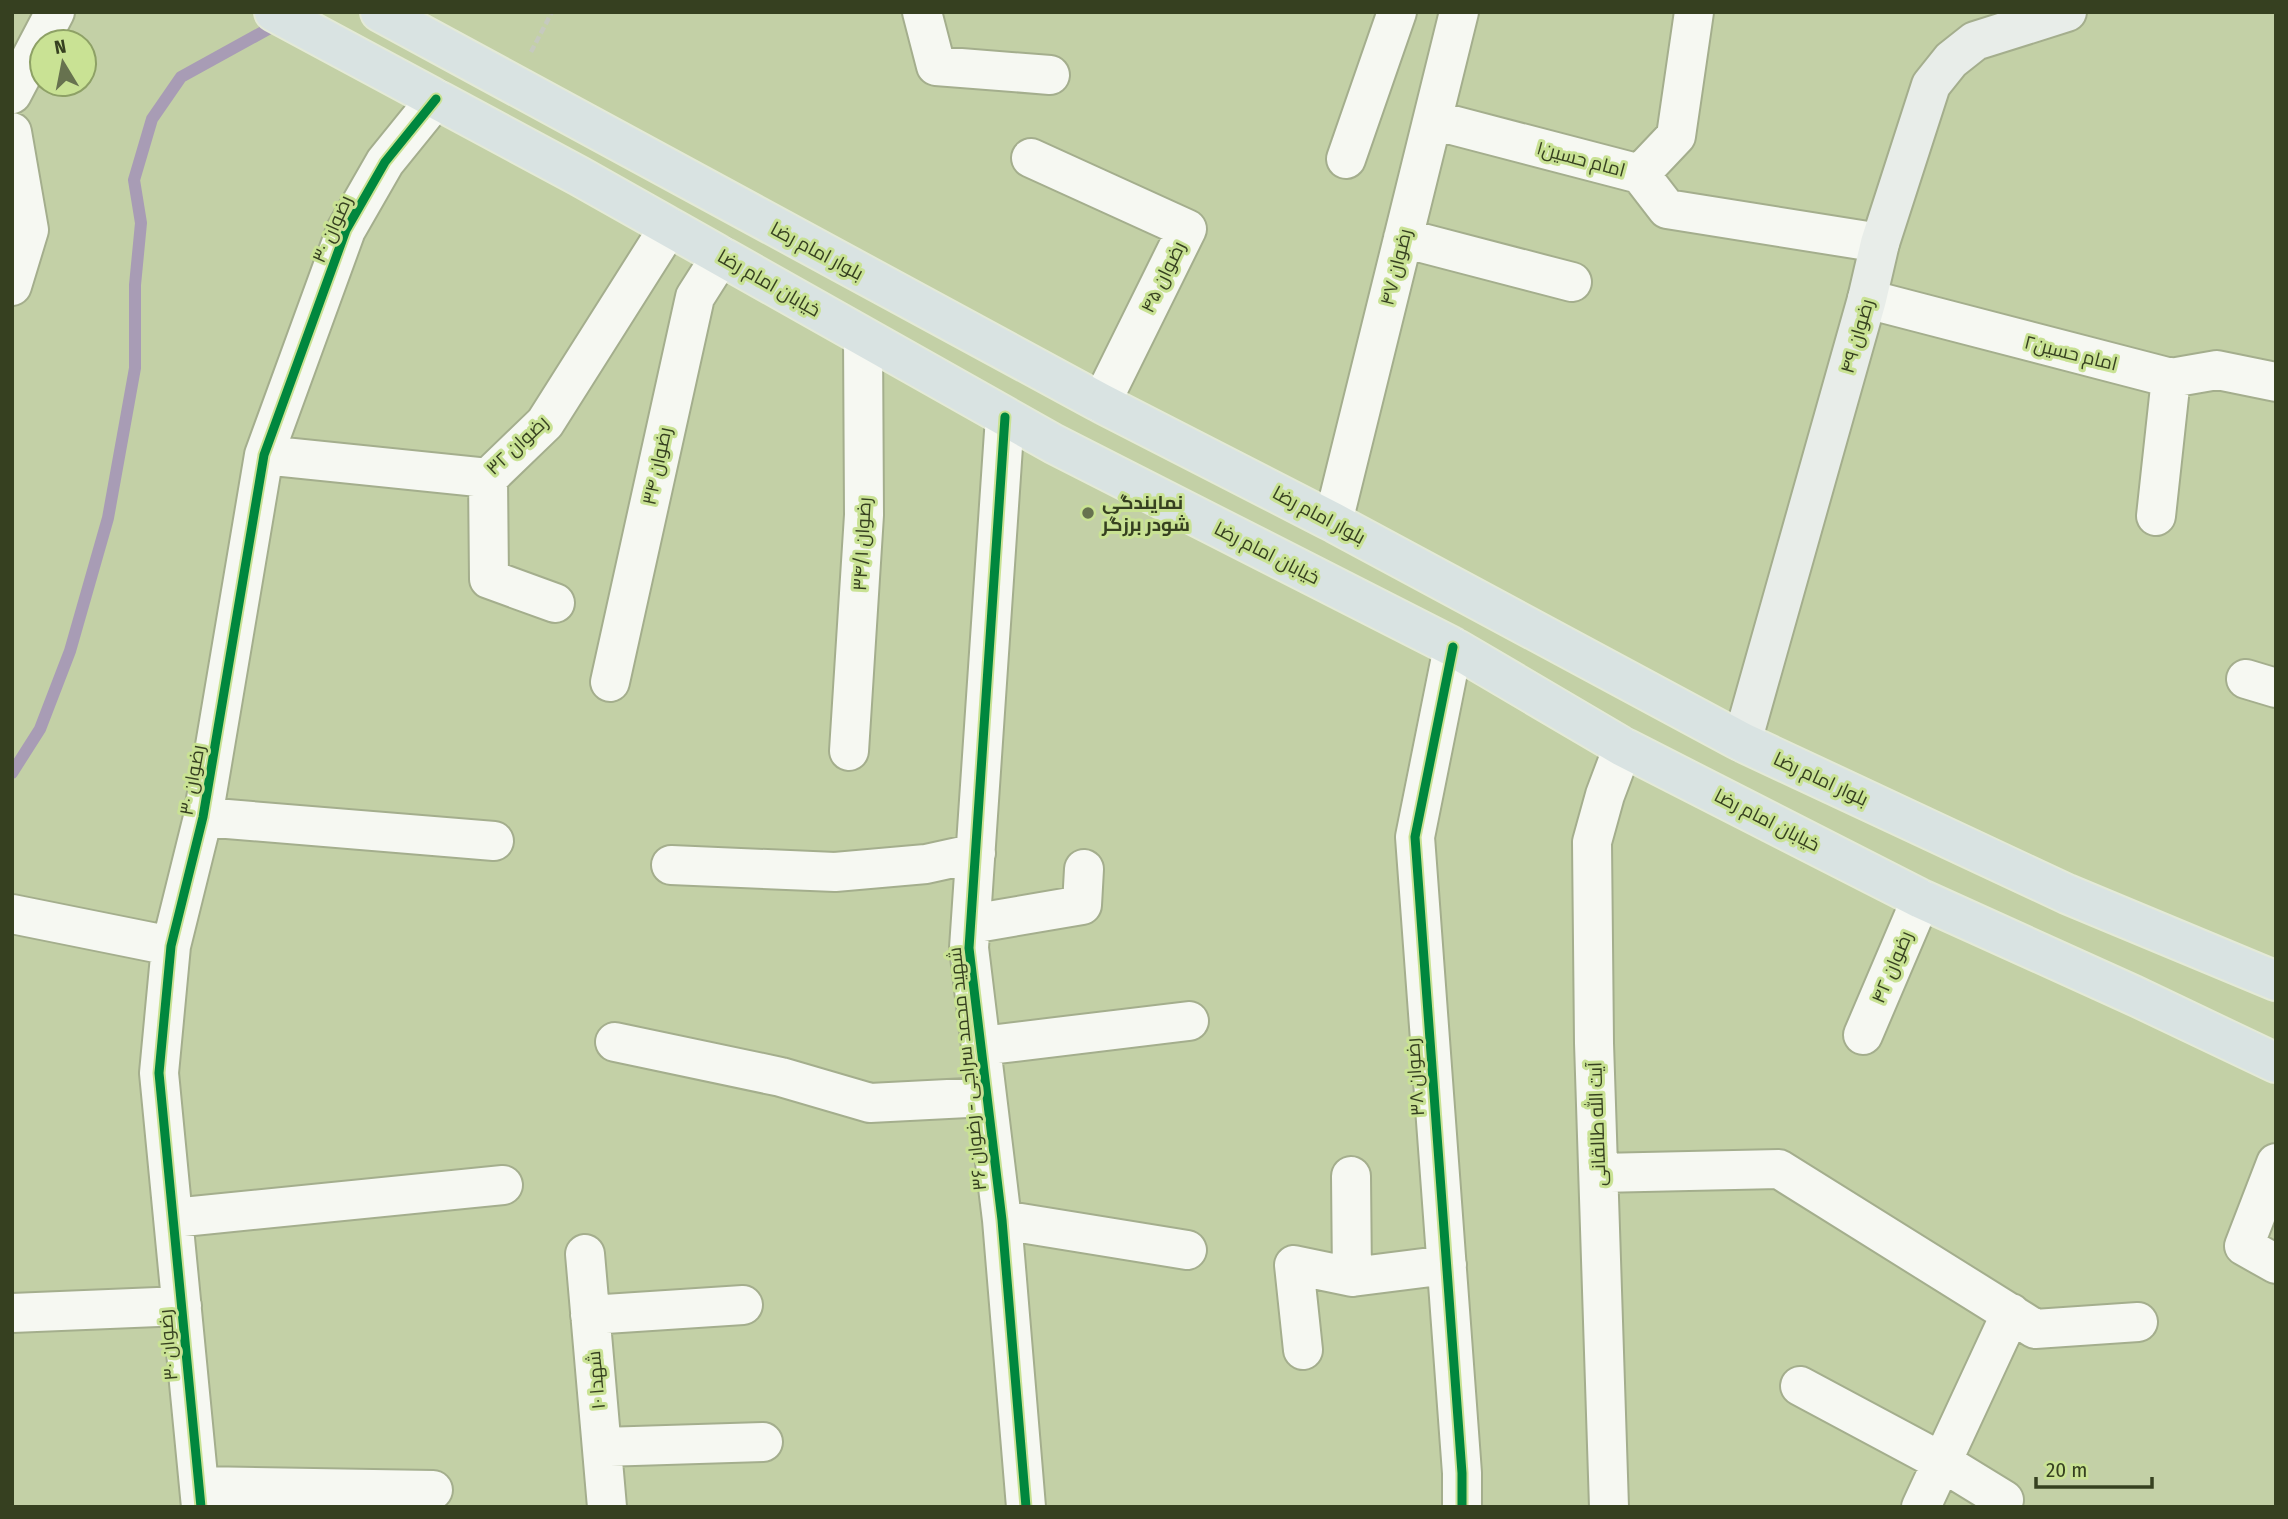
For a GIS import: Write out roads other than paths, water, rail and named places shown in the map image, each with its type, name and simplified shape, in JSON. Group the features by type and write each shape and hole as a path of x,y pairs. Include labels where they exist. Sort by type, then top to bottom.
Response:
{"main road":[{"name":"خیابان امام رضا","path":"274,12 669,227 1054,444 1452,647 1623,747 1922,899 2276,1063"},
{"name":"بلوار امام رضا","path":"380,12 1101,403 1333,522 1742,742 2067,894 2276,981"}],"street":[{"path":"12,94 55,12"},
{"path":"922,12 936,66 1050,75"},
{"path":"1346,159 1397,12"},
{"name":"رضوان ۴۷","path":"1333,522 1459,12"},
{"path":"1640,174 1676,136 1694,12"},
{"name":"رضوان ۴۹","path":"1742,742 1881,243 1931,85 1951,60 1975,41 2066,12"},
{"name":"رضوان ۳۰","path":"200,1496 159,1073 171,946 204,817 264,455 346,230 385,162 436,99"},
{"name":"امام حسین۱","path":"1433,120 1640,174 1667,209 1881,243"},
{"path":"12,132 29,230 12,286"},
{"name":"رضوان ۴۵","path":"1031,158 1187,229 1101,403"},
{"name":"رضوان ۳۲","path":"264,455 488,478 545,423 669,227"},
{"path":"1403,238 1572,282"},
{"name":"رضوان ۳۴","path":"610,682 695,297 721,256"},
{"name":"امام حسین۲","path":"1867,299 2171,378 2217,370 2276,382"},
{"name":"رضوان ۳۴/۱","path":"849,751 864,515 863,337"},
{"path":"2156,516 2171,378"},
{"name":"شهید محمد سراجی - رضوان ۳۶","path":"1005,417 969,948 1002,1220 1027,1507"},
{"path":"488,478 489,579 555,603"},
{"name":"رضوان ۳۸","path":"1452,647 1415,837 1462,1473 1462,1507"},
{"name":"آیت الله طالقانی","path":"1609,1507 1594,1043 1592,842 1605,795 1623,747"},
{"path":"204,817 494,841"},
{"path":"671,865 835,872 926,864 976,853"},
{"path":"971,923 1082,905 1084,869"},
{"name":"رضوان ۴۲","path":"1863,1035 1922,899"},
{"path":"12,914 171,946"},
{"path":"981,1046 1189,1021"},
{"path":"615,1042 781,1077 870,1103 987,1097"},
{"path":"2276,1163 2244,1246 2276,1264"},
{"path":"1599,1172 1779,1169 2035,1329 2138,1322"},
{"path":"1351,1176 1352,1277"},
{"path":"173,1218 503,1185"},
{"path":"1002,1220 1187,1250"},
{"name":"شهدا ۱۰","path":"585,1254 607,1507"},
{"path":"1303,1350 1294,1265 1352,1277 1447,1265"},
{"path":"590,1315 743,1305"},
{"path":"12,1312 181,1306"},
{"path":"1920,1507 2011,1313"},
{"path":"1800,1385 1942,1462 2004,1500"},
{"path":"602,1447 763,1442"},
{"path":"200,1496 433,1490"}],"waterway":[{"path":"12,773 40,729 70,651 108,518 135,368 135,285 141,223 134,180 152,119 181,77 279,23"}],"place":[{"name":"نمایندگی شودر برزگر","path":"1088,513"}]}
